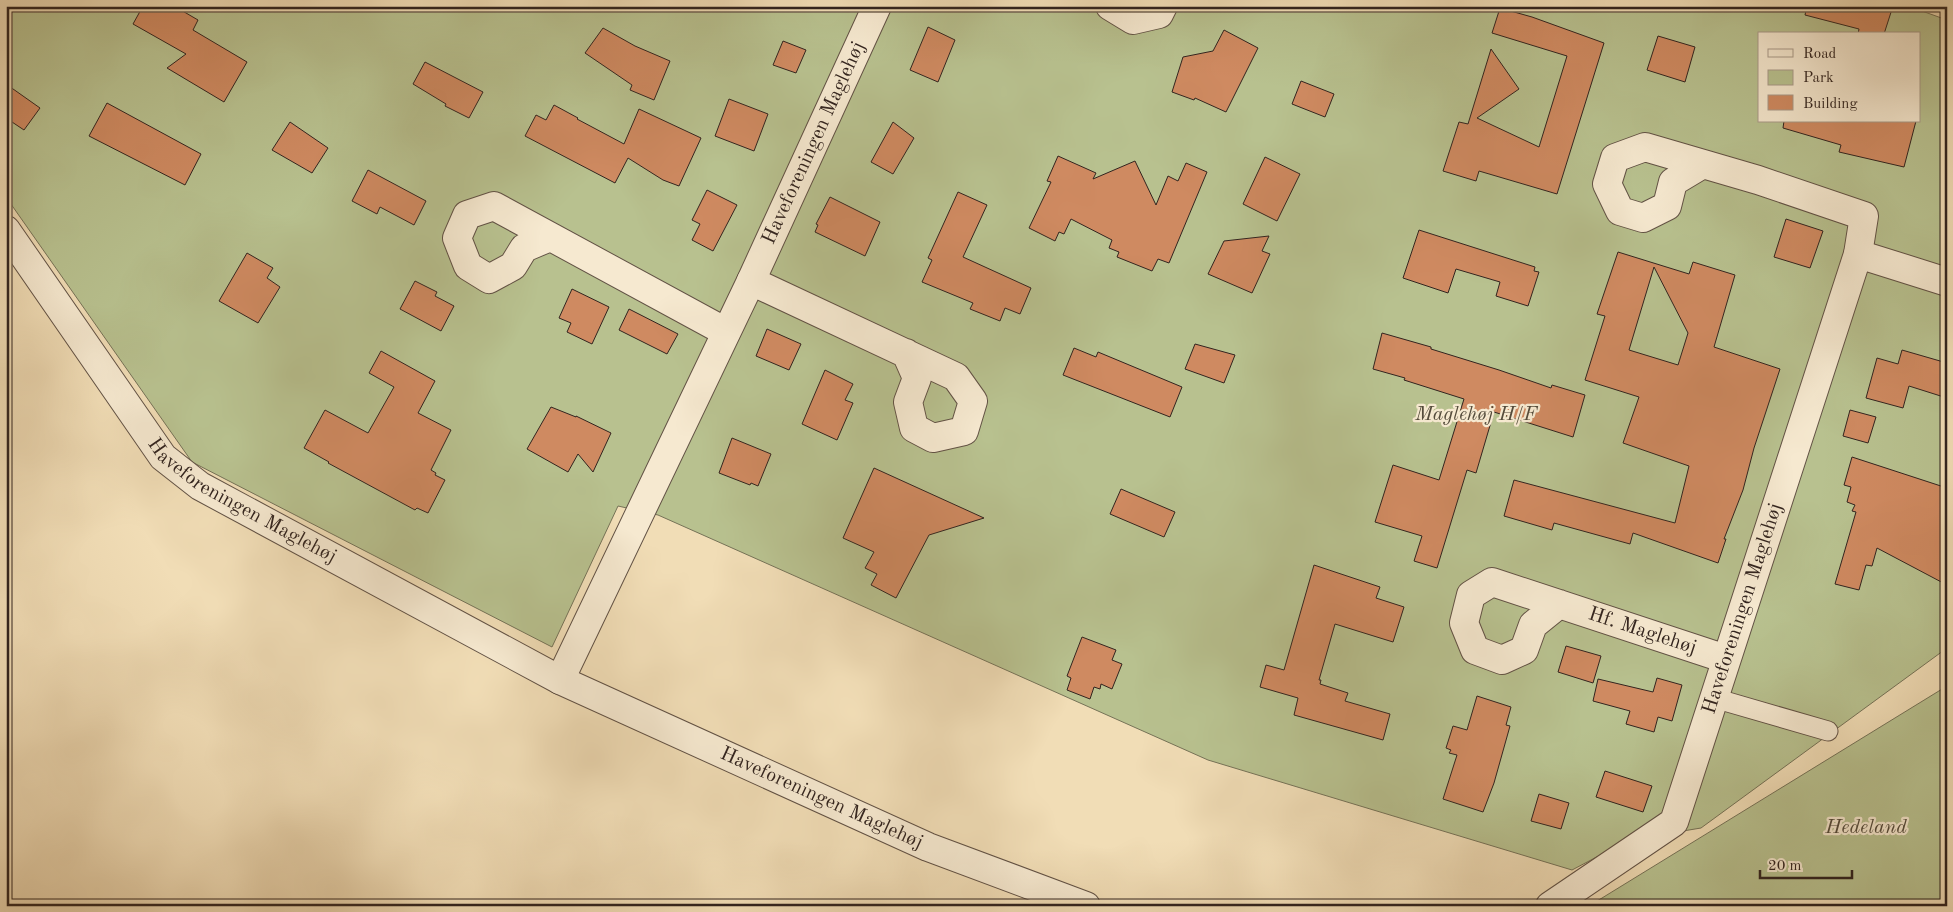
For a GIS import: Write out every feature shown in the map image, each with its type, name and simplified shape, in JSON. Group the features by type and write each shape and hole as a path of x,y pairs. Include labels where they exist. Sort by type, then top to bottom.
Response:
{"street":[{"name":"Haveforeningen Maglehøj","path":"560,680 751,281 877,6"},
{"path":"1110,6 1133,20 1159,14 1163,6"},
{"name":"Haveforeningen Maglehøj","path":"1550,906 1674,822 1858,254 1864,216 1704,164"},
{"name":"Haveforeningen Maglehøj","path":"6,230 163,457 200,486 560,680 928,847 1086,906"},
{"path":"550,237 726,332"},
{"path":"1858,254 1947,282"},
{"path":"751,281 906,354"},
{"name":"Hf. Maglehøj","path":"1558,604 1726,659"}],"lane":[{"path":"1714,698 1828,731"}],"green space":[{"name":"Maglehøj H/F","path":"6,6 1908,6 1947,20 1947,648 1701,828 1629,840 1572,870 1208,760 658,515 618,506 552,647 192,462 6,197"},
{"name":"Hedeland","path":"1947,686 1947,906 1589,906"}],"building":[{"path":"143,6 174,6 198,20 193,30 247,62 224,102 167,68 186,54 133,24"},
{"path":"1807,6 1893,6 1885,32 1858,32 1859,29 1805,15"},
{"path":"1500,8 1532,17 1604,43 1557,194 1479,171 1476,181 1443,171 1459,122 1468,124 1491,49 1519,89 1477,118 1539,147 1567,56 1492,33"},
{"path":"928,27 955,40 938,82 910,70"},
{"path":"603,28 635,46 670,61 654,100 630,90 632,85 585,53"},
{"path":"1224,30 1258,48 1226,112 1195,98 1194,100 1172,92 1183,57 1213,51"},
{"path":"1658,36 1695,47 1685,82 1647,70"},
{"path":"783,41 806,50 796,73 773,65"},
{"path":"425,62 483,92 469,118 445,106 446,104 413,84"},
{"path":"1301,81 1334,94 1325,117 1292,104"},
{"path":"6,84 40,108 24,130 6,118"},
{"path":"729,99 768,114 754,151 715,136"},
{"path":"107,103 201,154 185,185 89,136"},
{"path":"554,105 624,144 639,109 701,138 679,186 663,180 628,158 615,183 525,136 536,115 546,120"},
{"path":"290,122 328,148 312,173 272,150"},
{"path":"893,122 914,138 893,174 871,162"},
{"path":"1784,122 1916,122 1904,167 1839,152 1841,145 1783,128"},
{"path":"1058,156 1096,173 1093,179 1135,161 1156,205 1168,176 1178,181 1186,163 1207,172 1169,263 1158,259 1152,271 1117,257 1119,252 1109,248 1112,240 1071,219 1064,234 1059,232 1055,241 1029,228 1051,182 1047,181"},
{"path":"1265,157 1300,174 1277,221 1243,204"},
{"path":"368,170 426,201 414,225 380,207 377,214 352,201"},
{"path":"707,190 737,205 713,251 692,240 700,224 692,220"},
{"path":"958,192 987,205 963,257 1031,288 1020,314 1005,308 1000,321 970,309 973,303 922,282 932,260 928,258"},
{"path":"830,197 880,222 865,256 815,232 818,225 816,224"},
{"path":"1786,219 1823,231 1810,268 1774,257"},
{"path":"1419,230 1535,267 1534,271 1539,272 1528,306 1496,296 1500,282 1456,269 1448,293 1403,278"},
{"path":"1269,236 1262,251 1270,254 1252,293 1208,274 1224,241"},
{"path":"1618,252 1689,274 1693,262 1735,275 1714,347 1780,369 1754,448 1743,490 1724,539 1726,539 1718,563 1633,533 1630,544 1554,523 1552,530 1504,516 1514,480 1675,523 1689,466 1623,443 1639,397 1585,380 1605,316 1597,314","holes":["1654,267 1688,333 1678,365 1629,350"]},
{"path":"247,253 273,268 267,278 280,287 258,323 219,301"},
{"path":"415,281 437,292 435,296 454,306 441,331 400,309"},
{"path":"572,289 609,307 592,344 567,332 571,323 559,318"},
{"path":"629,309 678,334 667,354 619,330"},
{"path":"767,329 801,344 789,370 756,356"},
{"path":"1382,333 1431,347 1431,349 1551,388 1552,385 1585,395 1573,437 1494,412 1476,473 1467,470 1437,568 1414,561 1422,536 1375,522 1393,465 1439,480 1464,399 1373,369"},
{"path":"1195,344 1235,355 1224,383 1185,369"},
{"path":"1074,348 1096,357 1098,352 1182,387 1170,417 1063,375"},
{"path":"1902,350 1947,363 1947,398 1909,386 1903,408 1866,398 1877,358 1898,364"},
{"path":"381,351 435,381 418,413 451,430 431,470 436,473 435,475 445,480 428,513 417,508 415,510 304,448 325,410 368,433 394,387 369,373"},
{"path":"825,370 853,384 845,400 853,403 837,440 802,424"},
{"path":"551,407 576,416 611,433 593,472 578,454 568,472 527,449"},
{"path":"1850,410 1876,417 1868,443 1843,436"},
{"path":"732,438 771,454 758,486 751,483 750,485 719,473"},
{"path":"1852,457 1947,488 1947,585 1877,548 1872,566 1866,565 1859,590 1835,584 1856,512 1852,511 1855,505 1847,502 1851,487 1844,485"},
{"path":"874,468 984,518 929,535 896,598 871,585 877,574 865,568 874,552 843,538"},
{"path":"1121,489 1175,512 1164,537 1110,514"},
{"path":"1314,565 1380,587 1376,598 1404,607 1393,642 1335,624 1319,680 1321,680 1320,684 1348,693 1345,701 1390,714 1383,740 1294,715 1298,698 1260,687 1266,665 1284,670"},
{"path":"1082,637 1116,650 1112,660 1122,664 1112,689 1101,684 1100,689 1094,687 1090,699 1067,690 1071,678 1067,676"},
{"path":"1566,646 1601,656 1593,683 1558,672"},
{"path":"1657,678 1682,685 1672,721 1658,717 1654,732 1626,724 1630,711 1593,701 1598,679 1653,692"},
{"path":"1477,696 1511,707 1506,725 1510,726 1494,783 1483,812 1443,799 1457,755 1449,753 1451,750 1446,748 1453,726 1467,730"},
{"path":"1605,771 1652,786 1643,812 1596,797"},
{"path":"1539,794 1569,803 1561,829 1531,821"}]}
